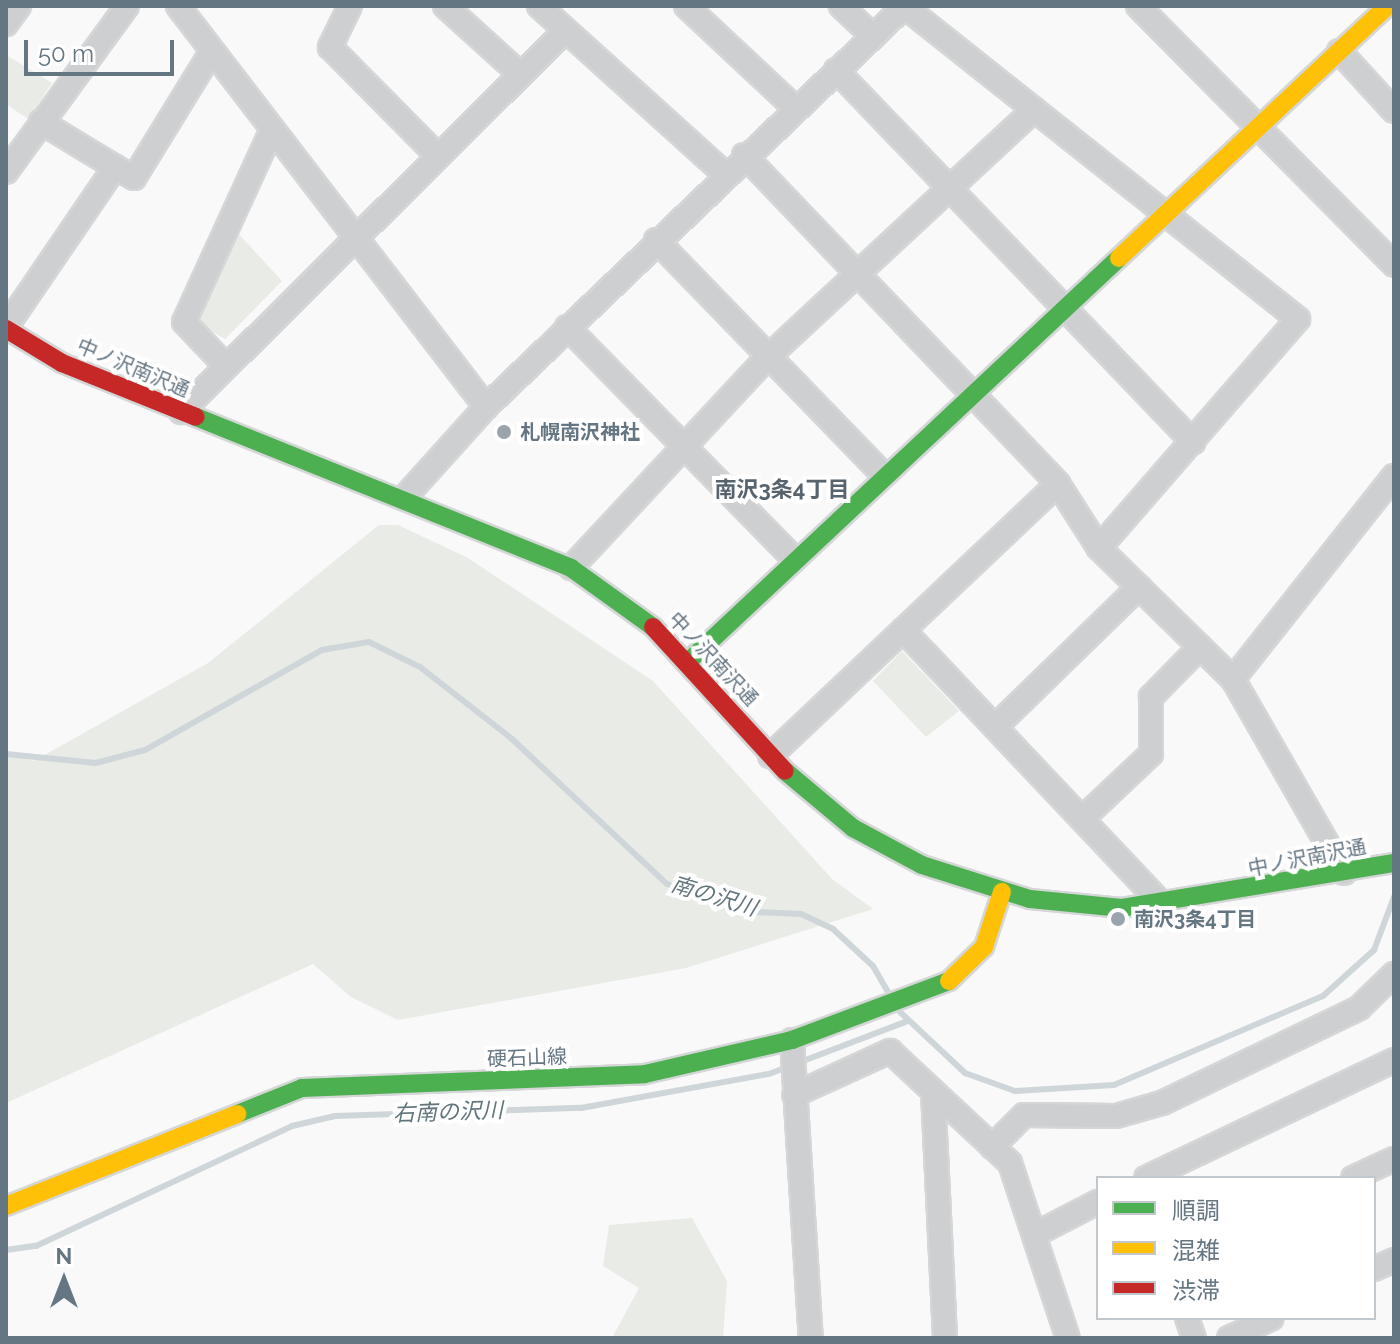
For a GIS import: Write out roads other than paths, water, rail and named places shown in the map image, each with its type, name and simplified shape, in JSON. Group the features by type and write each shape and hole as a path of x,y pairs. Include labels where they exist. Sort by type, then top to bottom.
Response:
{"street":[{"path":"6,24 19,6"},
{"path":"6,172 127,6"},
{"path":"178,6 486,407"},
{"path":"350,6 330,47 436,154"},
{"path":"445,6 520,74"},
{"path":"539,6 725,174"},
{"path":"686,6 795,108"},
{"path":"841,6 873,36"},
{"path":"404,498 486,407 567,327 744,155 905,6 1162,214 1298,319 1099,548"},
{"path":"1138,6 1394,265"},
{"path":"690,660 794,559 1387,6"},
{"path":"181,412 224,364 352,235 565,31"},
{"path":"41,122 134,178 212,51"},
{"path":"1339,51 1394,111"},
{"path":"836,70 1060,311 1193,442"},
{"path":"571,568 769,356 1034,110"},
{"path":"224,364 184,322 272,130"},
{"path":"744,155 860,272 1058,484 1099,548 1233,679 1344,873"},
{"path":"6,328 115,167"},
{"path":"656,240 884,475"},
{"path":"567,327 794,559"},
{"name":"中ノ沢南沢通","path":"6,328 62,363 404,498 571,568 634,609 690,660 770,756 853,828 922,865 1002,892 1122,908 1392,863"},
{"path":"1233,679 1394,476"},
{"path":"770,756 1058,484"},
{"path":"995,727 1139,587"},
{"path":"903,630 1161,903"},
{"path":"1082,819 1151,754 1151,697 1200,647"},
{"name":"硬石山線","path":"6,1206 302,1088 645,1074 792,1040 865,1016 918,994 972,965 1002,892"},
{"path":"992,1147 1024,1115 1116,1116 1162,1103 1359,1008 1394,974"},
{"path":"792,1040 811,1338"},
{"path":"794,1095 890,1051 1010,1163 1068,1338 1052,1338"},
{"path":"1150,1176 1394,1060"},
{"path":"933,1092 945,1338"},
{"path":"1357,1176 1394,1159"},
{"path":"1036,1234 1096,1203"},
{"path":"1229,1338 1268,1320"}],"waterway":[{"name":"南の沢川","path":"6,754 96,763 145,750 322,650 369,642 420,667 512,739 667,884 754,912 801,914 833,929 873,966 889,994"},
{"name":"南の沢川","path":"899,1011 965,1073 1015,1091 1114,1085 1323,996 1374,950 1394,897"},
{"name":"右南の沢川","path":"6,1250 36,1246 292,1126 335,1116 581,1108 769,1074 905,1022"}],"place":[{"name":"札幌南沢神社","path":"504,432"},
{"name":"南沢3条4丁目","path":"1118,919"}],"district":[{"name":"南沢3条4丁目","path":"782,490"}]}
